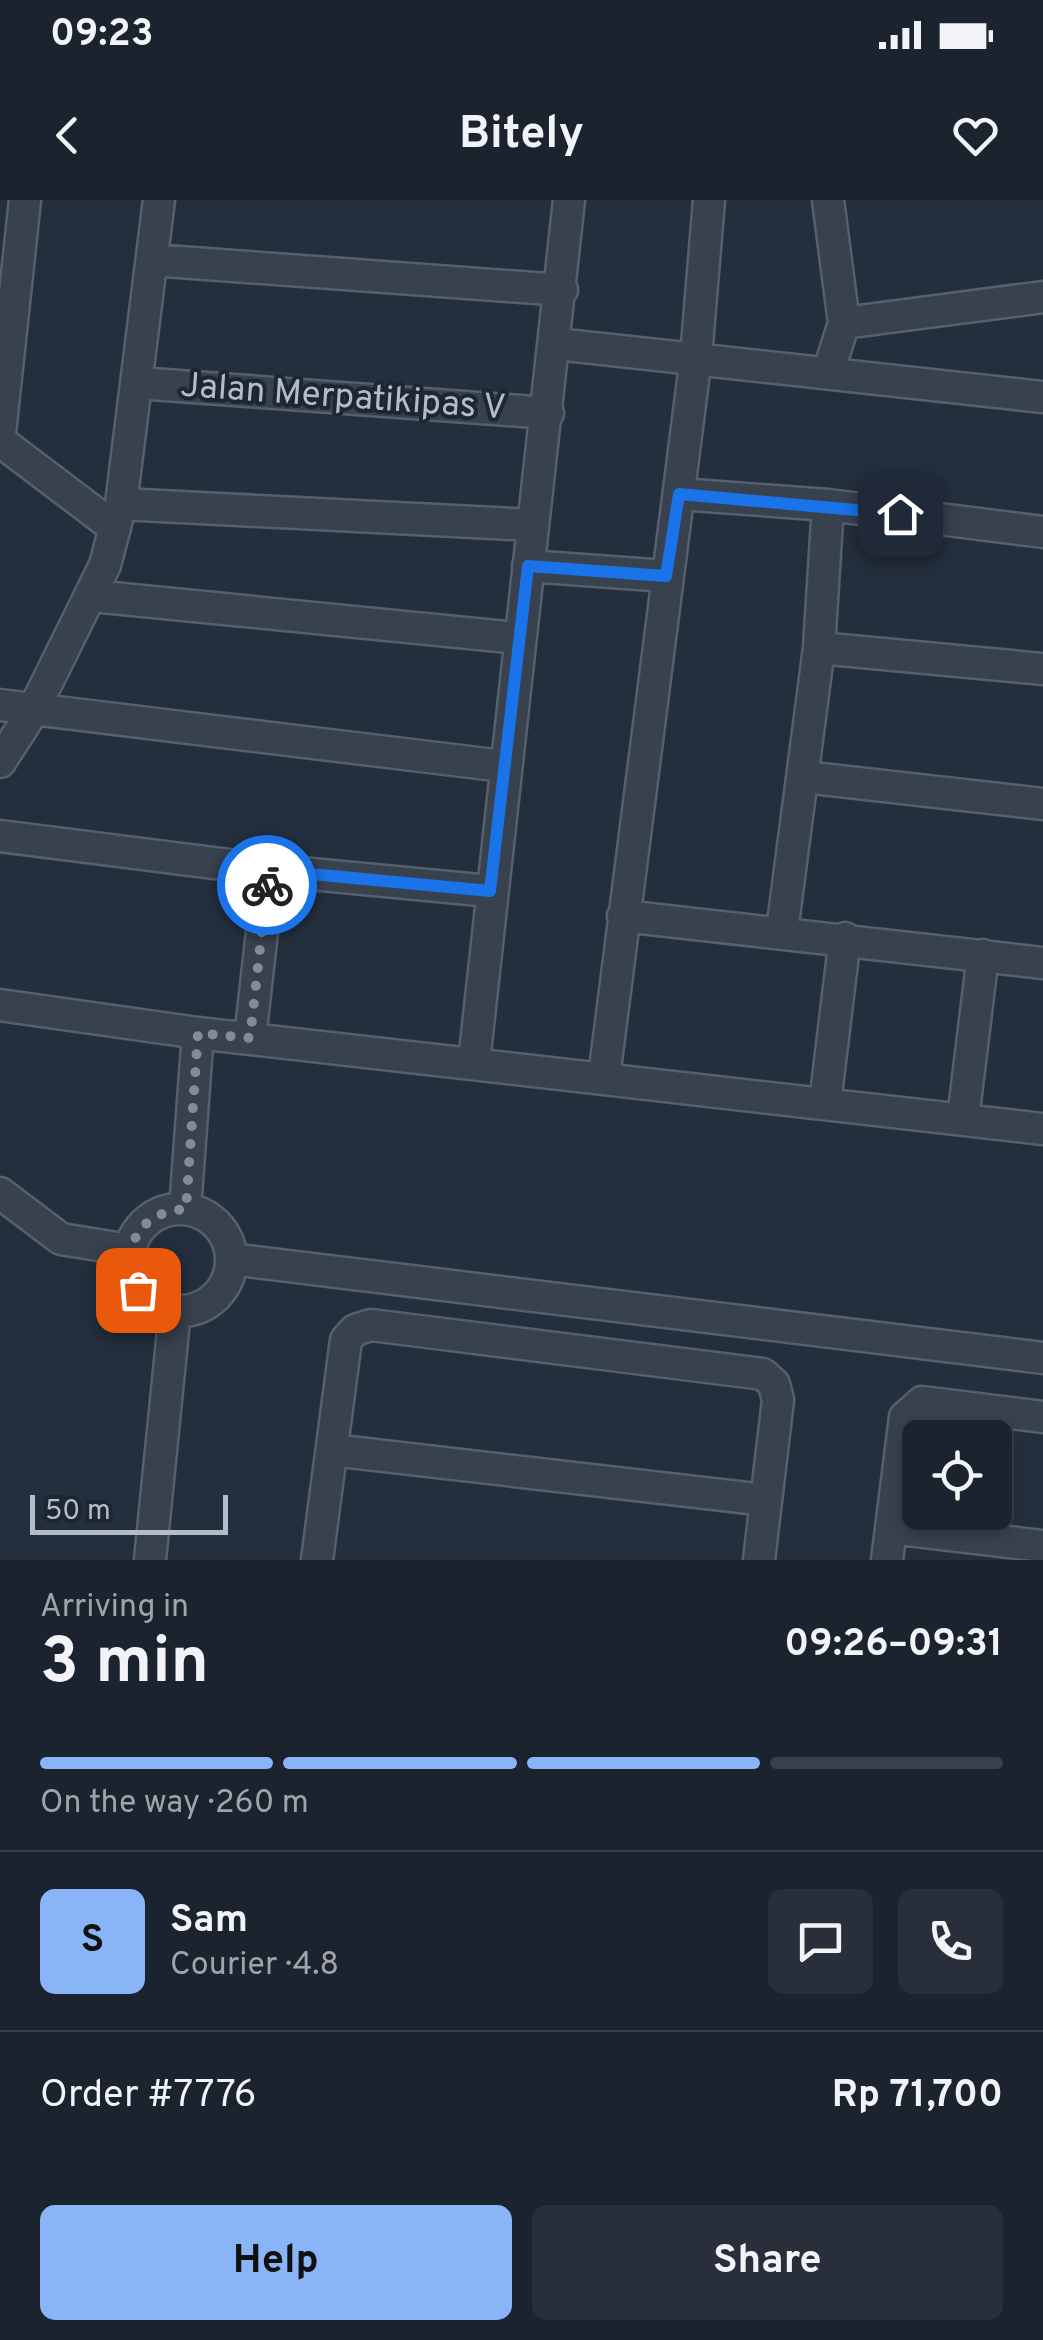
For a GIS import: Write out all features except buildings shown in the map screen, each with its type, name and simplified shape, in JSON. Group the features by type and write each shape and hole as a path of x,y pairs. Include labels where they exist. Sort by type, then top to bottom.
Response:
{"street":[{"path":"0,433 25,200"},
{"path":"0,762 33,711 92,596 118,516 159,200"},
{"path":"474,1062 503,766 548,413 569,200"},
{"path":"604,1077 696,357 709,200"},
{"path":"828,200 844,323 828,373"},
{"path":"152,260 562,290"},
{"path":"844,323 1043,297"},
{"path":"556,344 1043,397"},
{"name":"Jalan Merpatikipas V","path":"138,382 548,413"},
{"path":"0,442 118,516 532,525"},
{"path":"679,494 828,505 1043,532"},
{"path":"782,931 819,648 828,505"},
{"path":"528,566 666,576"},
{"path":"92,596 518,638"},
{"path":"819,648 1043,669"},
{"path":"0,705 503,766"},
{"path":"804,777 1043,804"},
{"path":"0,836 269,870 490,891"},
{"path":"250,1038 269,870"},
{"path":"623,916 1043,963"},
{"path":"825,1103 845,938"},
{"path":"963,1119 983,955"},
{"path":"0,1004 198,1033 1043,1129"},
{"path":"186,1209 198,1033"},
{"path":"0,1193 62,1238 129,1250"},
{"path":"186,1209 203,1214 218,1225 228,1241 231,1259 227,1280 215,1297 196,1308 175,1311 154,1304 138,1290 130,1271 129,1250 136,1232 166,1210 186,1209"},
{"path":"231,1259 1043,1358"},
{"path":"150,1560 175,1311"},
{"path":"318,1560 346,1340 355,1330 371,1325 762,1374 774,1384 778,1400 759,1560"},
{"path":"887,1560 905,1417 913,1406 922,1402 1043,1418"},
{"path":"332,1450 766,1500"},
{"path":"891,1528 1043,1546"}],"way so far":[{"path":"138,1290 130,1271 129,1250 136,1232 166,1210 186,1209 198,1033 250,1038 267,885"}],"route":[{"path":"267,885 269,870 490,891 528,566 666,576 679,494 900,514"}]}
